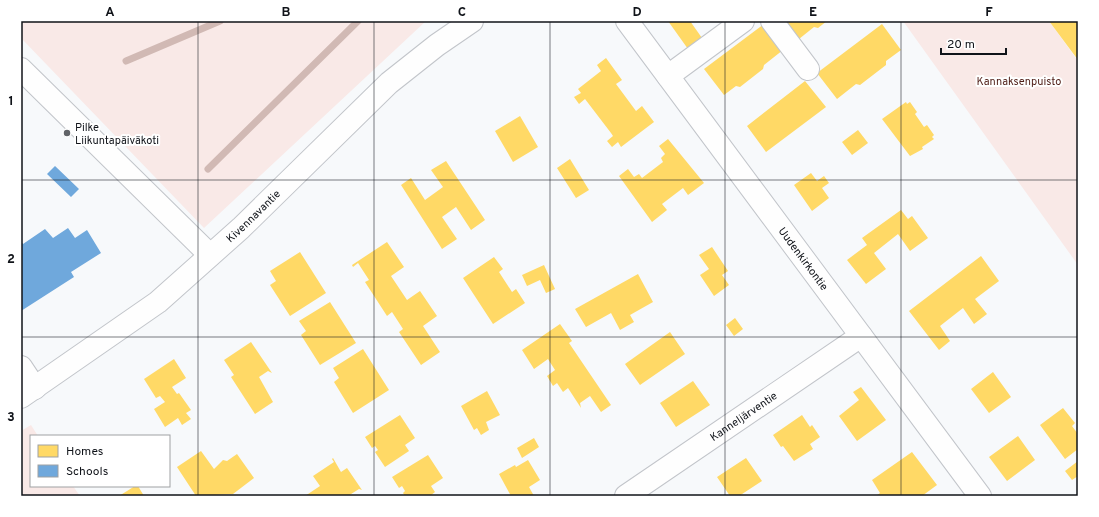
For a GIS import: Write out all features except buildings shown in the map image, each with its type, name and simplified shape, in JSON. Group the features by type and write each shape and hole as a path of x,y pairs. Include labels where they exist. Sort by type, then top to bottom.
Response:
{"street":[{"name":"Kivennavantie","path":"28,392 158,302 210,255 389,83 437,45 472,21"},
{"name":"Uudenkirkontie","path":"627,21 980,496"},
{"path":"668,76 743,21"},
{"path":"772,21 808,69"},
{"path":"21,69 210,255"},
{"name":"Kanneljärventie","path":"626,496 861,336"},
{"path":"21,367 28,392"}],"green space":[{"path":"21,21 426,21 204,228 21,38"},
{"name":"Kannaksenpuisto","path":"903,21 1049,21 1078,61 1078,265"},
{"path":"31,425 37,435 30,435 30,487 74,487 80,496 21,496 21,431"}],"waterway":[{"path":"126,61 220,21"},
{"path":"208,169 358,21"}],"place":[{"name":"Pilke Liikuntapäiväkoti","path":"67,133"}]}
